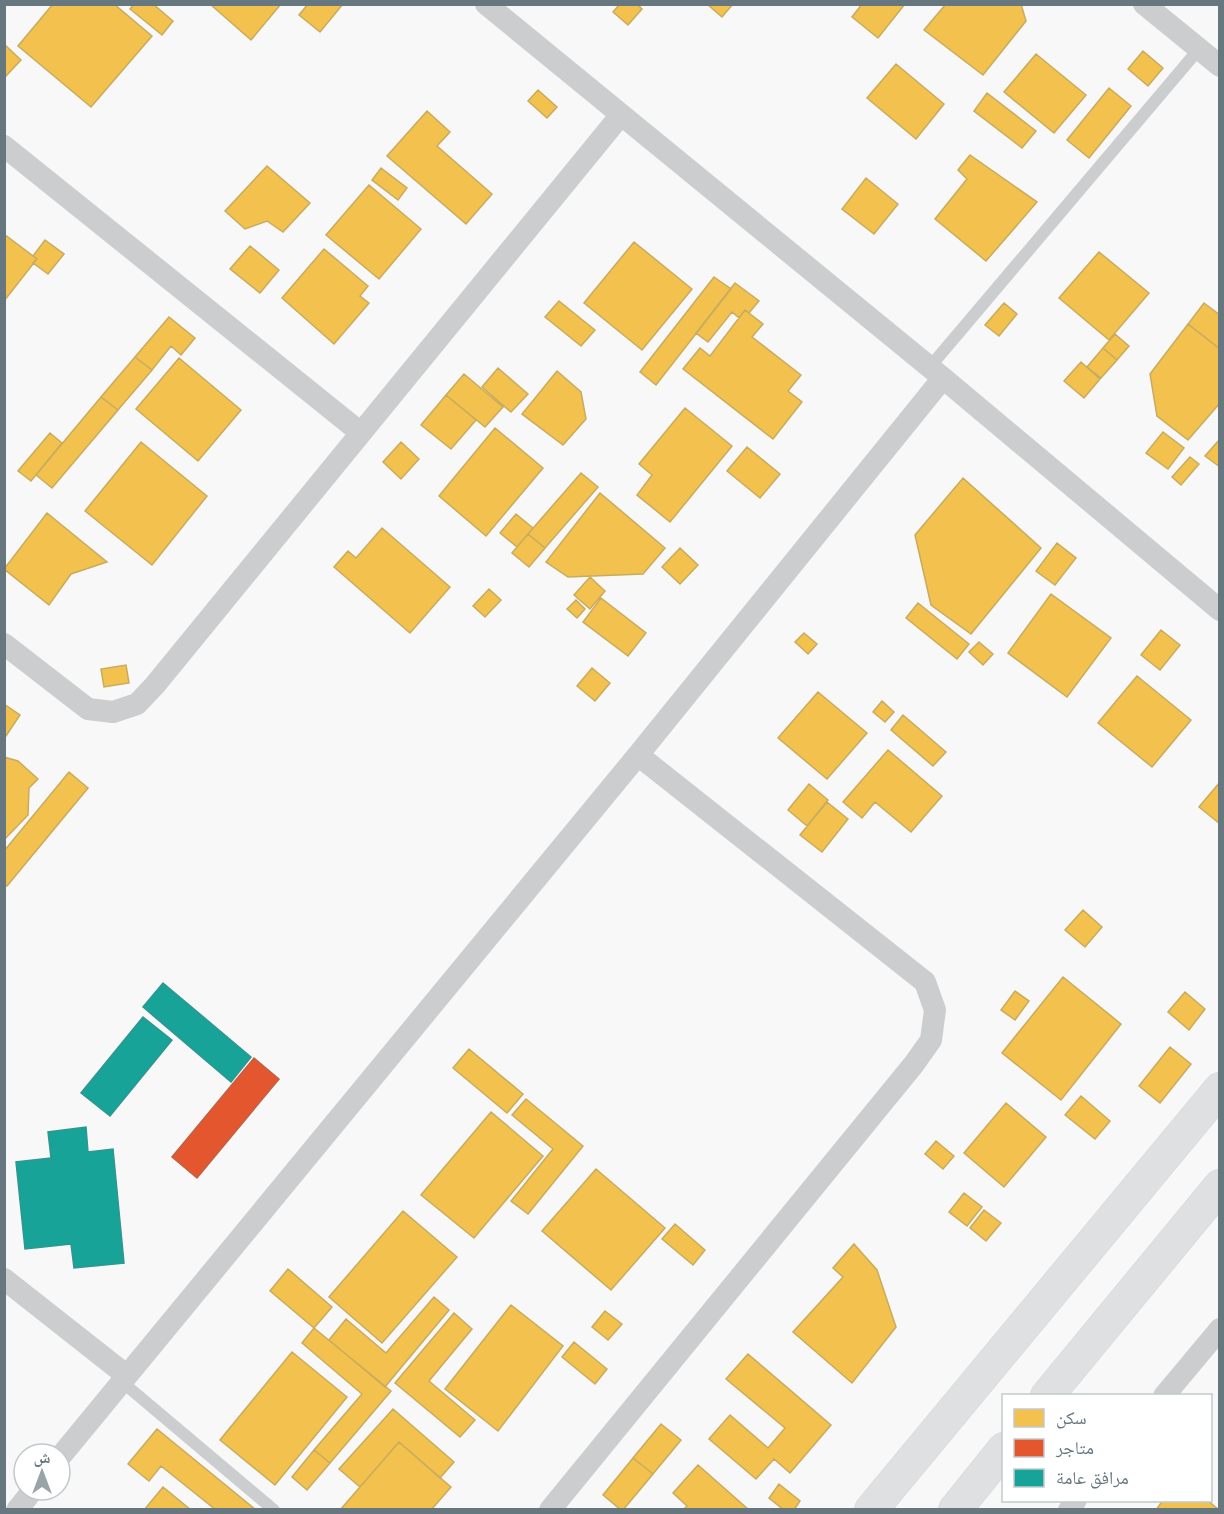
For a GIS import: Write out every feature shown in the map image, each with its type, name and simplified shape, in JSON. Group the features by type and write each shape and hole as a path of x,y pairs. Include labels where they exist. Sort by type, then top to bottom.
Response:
{"main road":[{"path":"871,1509 1220,1089"},
{"path":"1048,1394 1220,1186"},
{"path":"954,1509 1002,1451"}],"street":[{"path":"486,4 1220,609"},
{"path":"1144,4 1220,66"},
{"path":"4,644 88,709 113,712 137,704 155,685 620,116"},
{"path":"4,146 361,433"},
{"path":"72,1442 638,755 936,373"},
{"path":"550,1509 932,1040 935,1010 925,982 638,755"},
{"path":"4,1280 124,1378"},
{"path":"1165,1394 1220,1329"}],"lane":[{"path":"936,373 1199,49"},
{"path":"124,1378 274,1509"}],"building: سكن":[{"path":"53,4 114,4 152,36 91,107 18,46"},
{"path":"134,4 153,4 173,21 162,35 130,9"},
{"path":"210,4 281,4 251,40"},
{"path":"308,4 343,4 320,32 299,15"},
{"path":"620,4 637,4 642,9 628,25 613,12"},
{"path":"707,4 733,4 722,17"},
{"path":"862,4 905,4 878,38 852,17"},
{"path":"946,4 1021,4 1026,21 983,75 924,30"},
{"path":"4,44 21,60 4,78"},
{"path":"1143,51 1163,68 1148,86 1128,69"},
{"path":"1036,54 1086,95 1054,133 1004,92"},
{"path":"896,64 944,104 916,139 867,98"},
{"path":"1109,88 1131,106 1089,158 1067,140"},
{"path":"538,90 557,107 547,118 528,101"},
{"path":"987,93 1036,131 1022,148 974,111"},
{"path":"427,111 450,132 437,146 492,194 466,224 387,156"},
{"path":"970,155 1037,202 986,261 935,219 967,179 958,170"},
{"path":"267,166 310,203 283,232 267,221 245,229 225,211"},
{"path":"381,168 407,188 398,200 372,180"},
{"path":"866,178 898,204 874,234 842,209"},
{"path":"369,185 421,229 379,279 326,235"},
{"path":"4,234 37,259 4,301"},
{"path":"45,240 64,254 48,274 33,263 37,259 33,256"},
{"path":"634,242 692,289 642,350 584,303"},
{"path":"250,246 279,270 260,293 230,269"},
{"path":"324,249 368,286 360,296 369,303 334,344 282,298"},
{"path":"1099,252 1149,293 1109,340 1059,298"},
{"path":"714,277 731,289 656,385 640,372"},
{"path":"735,283 759,301 749,313 745,310 739,318 732,312 708,342 696,333"},
{"path":"559,301 595,330 581,346 545,317"},
{"path":"1004,303 1017,314 999,336 985,325"},
{"path":"1204,303 1220,315 1220,349 1188,324"},
{"path":"745,310 763,324 752,337 801,375 788,391 802,402 773,439 683,369 700,348 710,356"},
{"path":"169,317 195,338 181,355 171,346 152,370 135,357"},
{"path":"1188,324 1220,349 1220,403 1188,440 1157,416 1150,374"},
{"path":"1115,334 1129,346 1117,360 1103,348"},
{"path":"1103,348 1117,360 1101,378 1087,367"},
{"path":"135,357 152,370 118,410 101,397"},
{"path":"179,358 241,410 198,461 136,409"},
{"path":"1081,362 1100,379 1084,398 1064,381"},
{"path":"498,368 528,394 511,412 482,387"},
{"path":"557,371 581,392 586,419 563,445 522,414"},
{"path":"464,374 503,407 485,427 446,395"},
{"path":"446,395 476,420 451,449 421,425"},
{"path":"101,397 118,410 52,488 36,475"},
{"path":"685,408 732,446 670,522 637,495 652,475 639,464"},
{"path":"495,428 543,468 486,536 439,496"},
{"path":"1163,432 1184,448 1168,469 1146,453"},
{"path":"50,433 62,443 31,481 18,471"},
{"path":"1220,439 1220,467 1205,456"},
{"path":"141,442 207,496 152,565 85,511"},
{"path":"401,442 419,459 401,479 383,462"},
{"path":"747,447 780,474 760,498 727,471"},
{"path":"1190,457 1199,464 1181,485 1172,477"},
{"path":"581,473 598,487 545,548 528,534"},
{"path":"963,478 1041,548 971,634 931,605 915,535"},
{"path":"600,493 665,548 643,574 568,577 546,562"},
{"path":"47,513 107,562 71,574 49,605 4,569"},
{"path":"516,514 533,528 517,547 500,533"},
{"path":"382,528 450,587 410,633 334,567 348,551 356,558"},
{"path":"528,534 545,548 529,567 512,553"},
{"path":"1057,543 1076,558 1055,585 1036,571"},
{"path":"680,548 698,565 680,584 662,567"},
{"path":"590,577 605,591 590,609 574,595"},
{"path":"489,589 501,600 485,617 473,606"},
{"path":"1051,594 1111,638 1067,697 1008,653"},
{"path":"601,598 646,633 628,656 583,622"},
{"path":"576,600 585,609 577,618 567,609"},
{"path":"918,603 969,644 957,659 906,618"},
{"path":"1161,630 1180,645 1160,670 1141,655"},
{"path":"804,633 817,644 808,654 795,642"},
{"path":"979,642 993,654 983,665 969,652"},
{"path":"126,665 129,683 104,687 101,669"},
{"path":"592,668 610,683 595,701 577,686"},
{"path":"1137,676 1191,720 1152,767 1098,723"},
{"path":"818,692 867,733 827,779 778,738"},
{"path":"882,701 894,712 885,722 873,712"},
{"path":"4,704 20,715 4,739"},
{"path":"903,715 946,752 933,766 891,730"},
{"path":"888,750 942,796 911,832 875,802 862,818 843,802"},
{"path":"4,757 18,761 38,779 29,788 28,815 4,840"},
{"path":"69,772 88,788 7,886 4,884 4,851"},
{"path":"1220,782 1220,824 1199,807"},
{"path":"809,784 828,800 807,826 788,810"},
{"path":"827,802 848,819 822,852 800,835"},
{"path":"1083,910 1102,927 1085,947 1065,930"},
{"path":"1063,977 1121,1024 1061,1100 1002,1053"},
{"path":"1015,991 1029,1001 1015,1020 1001,1010"},
{"path":"1185,992 1205,1009 1189,1030 1168,1012"},
{"path":"1170,1047 1191,1064 1160,1103 1139,1086"},
{"path":"469,1049 523,1094 507,1113 453,1068"},
{"path":"1081,1096 1110,1121 1095,1139 1065,1115"},
{"path":"526,1099 583,1146 528,1214 511,1201 553,1149 512,1115"},
{"path":"1006,1103 1046,1137 1004,1187 964,1153"},
{"path":"491,1112 543,1156 474,1238 421,1195"},
{"path":"936,1141 954,1156 943,1169 925,1154"},
{"path":"596,1169 665,1228 611,1290 542,1231"},
{"path":"964,1193 982,1207 967,1226 949,1212"},
{"path":"984,1210 1001,1223 986,1241 970,1228"},
{"path":"403,1211 457,1257 382,1343 329,1297"},
{"path":"675,1224 705,1250 693,1265 662,1239"},
{"path":"854,1244 877,1270 896,1327 852,1383 793,1332 843,1277 833,1268"},
{"path":"288,1269 332,1307 314,1328 270,1291"},
{"path":"434,1297 449,1310 385,1387 329,1340 346,1319 386,1353"},
{"path":"511,1305 563,1346 498,1431 445,1389"},
{"path":"605,1311 622,1324 608,1340 592,1327"},
{"path":"454,1313 472,1329 429,1381 475,1420 460,1437 395,1383"},
{"path":"314,1328 391,1391 330,1463 314,1450 362,1394 302,1343"},
{"path":"574,1342 607,1369 595,1384 562,1357"},
{"path":"292,1352 347,1397 275,1485 220,1440"},
{"path":"748,1354 831,1425 790,1473 774,1459 756,1479 709,1439 730,1415 768,1448 785,1428 726,1379"},
{"path":"393,1409 454,1462 440,1478 399,1442 360,1487 339,1469"},
{"path":"661,1424 681,1440 653,1474 633,1458"},
{"path":"157,1429 256,1510 216,1510 161,1466 149,1481 128,1464"},
{"path":"399,1442 451,1487 431,1510 340,1510"},
{"path":"314,1450 330,1463 307,1490 292,1477"},
{"path":"633,1458 653,1474 621,1510 603,1495"},
{"path":"698,1465 749,1510 683,1510 687,1506 673,1493"},
{"path":"779,1484 800,1501 794,1510 784,1510 769,1498"},
{"path":"163,1487 191,1510 144,1510"},
{"path":"1162,1502 1209,1502 1219,1510 1156,1510"}],"building: متاجر":[{"path":"254,1058 279,1079 197,1178 172,1157"}],"building: مرافق عامة":[{"path":"163,983 251,1057 231,1082 143,1007"},
{"path":"143,1017 172,1040 110,1116 81,1093"},
{"path":"86,1127 88,1152 113,1149 124,1263 74,1268 71,1244 25,1249 16,1162 51,1158 48,1132"}]}
